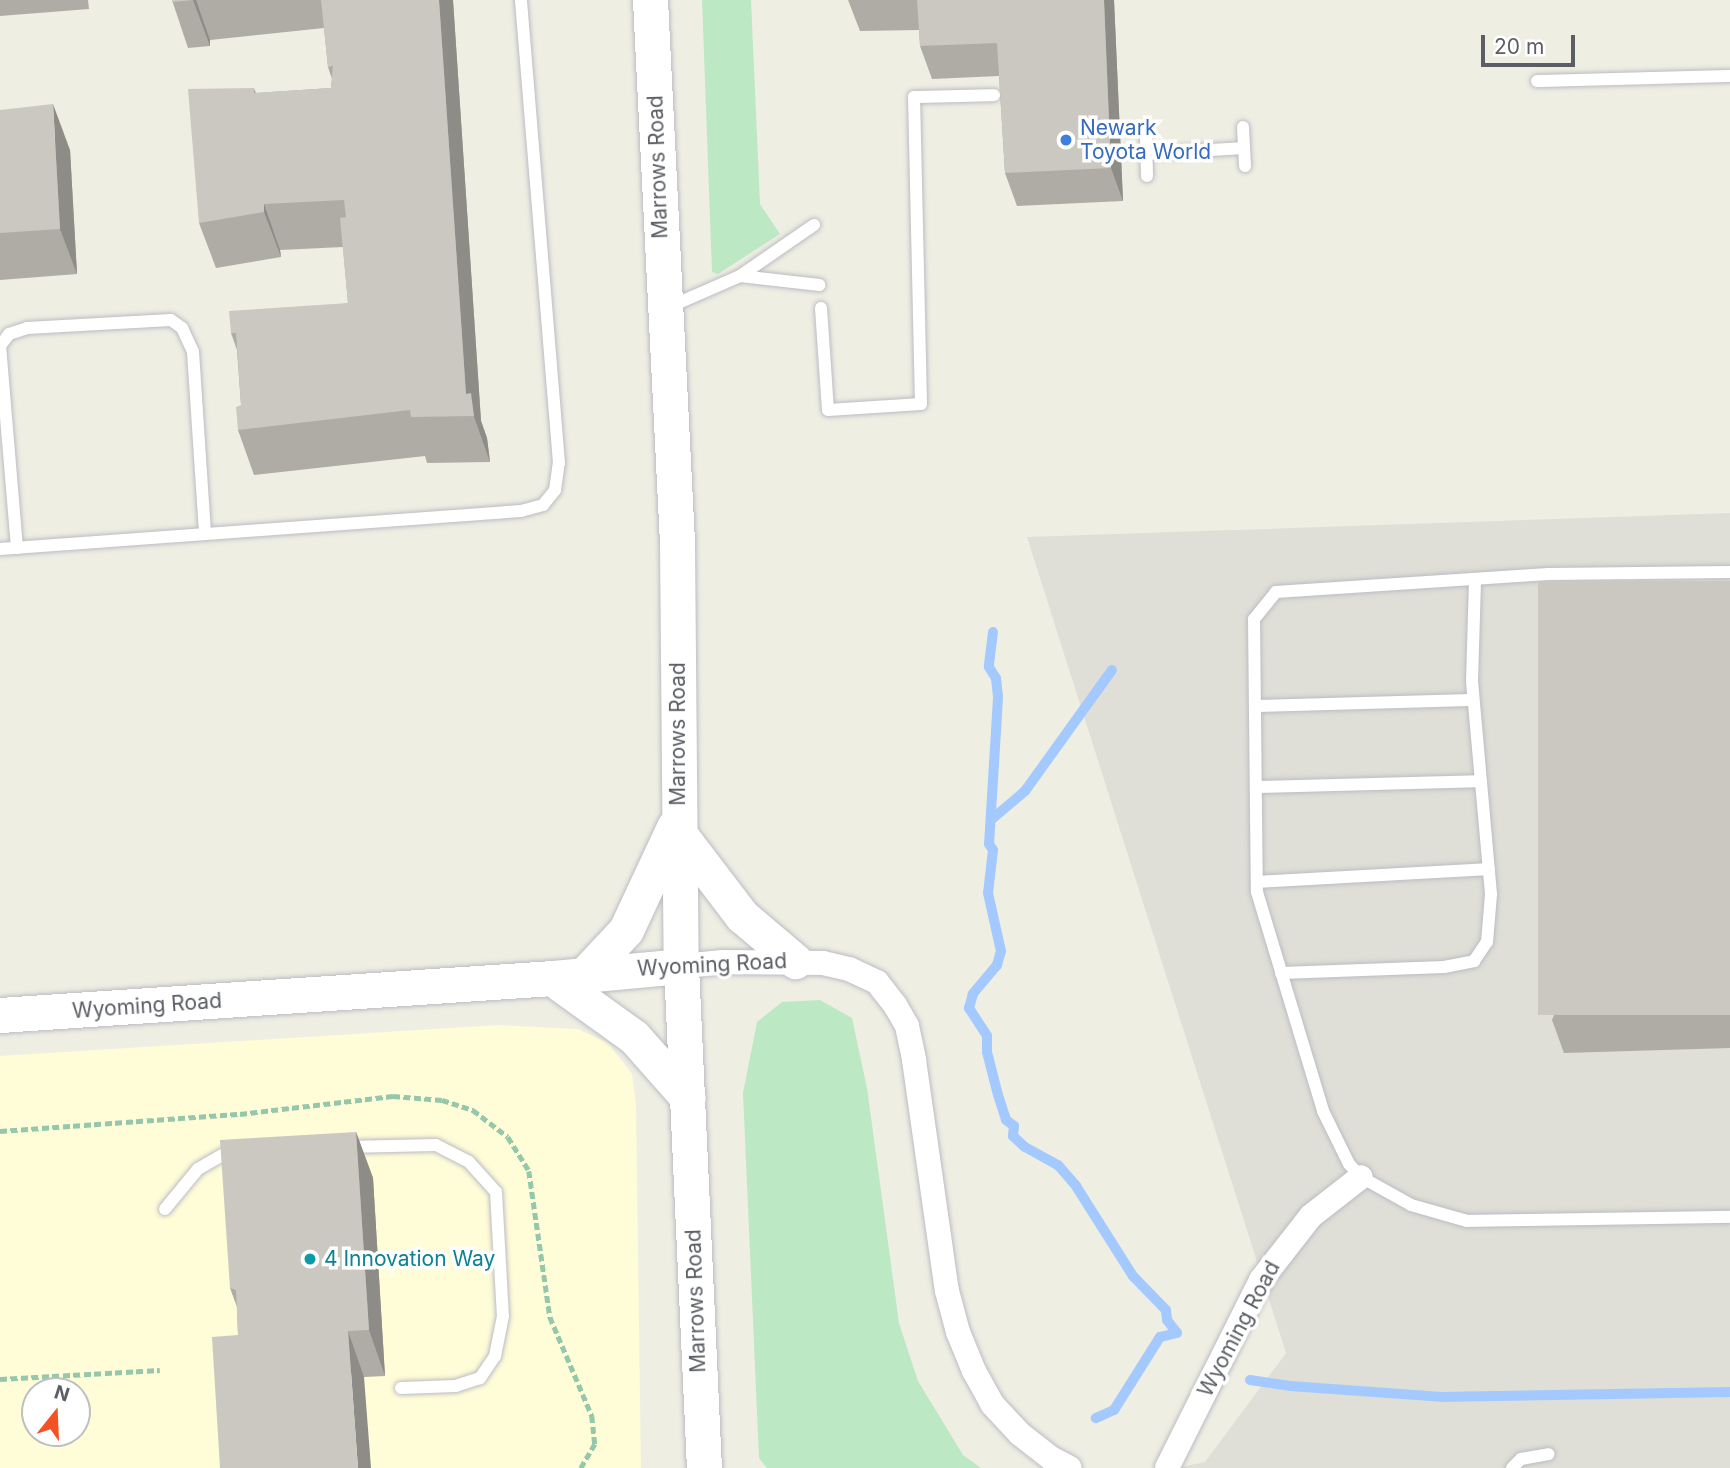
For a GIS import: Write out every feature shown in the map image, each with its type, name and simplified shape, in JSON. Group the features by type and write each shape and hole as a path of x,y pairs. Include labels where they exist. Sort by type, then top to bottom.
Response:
{"street":[{"name":"Marrows Road","path":"650,0 677,543 681,966 704,1468"},
{"path":"688,1098 634,1037 568,976 626,930 678,825 742,916 795,961"},
{"name":"Wyoming Road","path":"0,1015 681,966 795,961 823,963 849,969 877,982 907,1026 947,1291 958,1332 974,1371 992,1404 1020,1434 1051,1458 1070,1468"},
{"name":"Wyoming Road","path":"1167,1468 1261,1280 1311,1216 1361,1177"}],"lane":[{"path":"0,549 521,511 543,505 555,491 559,463 521,0"},
{"path":"1537,81 1730,76"},
{"path":"821,308 828,410 921,404 914,97 994,95"},
{"path":"1243,127 1245,166"},
{"path":"1146,135 1147,176"},
{"path":"1146,154 1244,148"},
{"path":"664,309 740,276 814,225"},
{"path":"740,276 819,285"},
{"path":"16,548 0,346 9,334 27,328 171,320 182,328 193,352 205,534"},
{"path":"1730,572 1548,573 1276,592 1254,619 1257,882 1281,973 1323,1111 1349,1164 1361,1177 1411,1205 1467,1221 1493,1223 1730,1217"},
{"path":"1281,973 1444,967 1474,961 1487,942 1491,894 1473,700 1475,579"},
{"path":"1255,706 1473,700"},
{"path":"1256,786 1481,781"},
{"path":"1257,882 1489,869"},
{"path":"333,1148 436,1145 469,1162 496,1192 503,1315 495,1356 480,1378 456,1386 401,1388"},
{"path":"165,1209 198,1169 225,1154 252,1152"},
{"path":"1512,1468 1521,1459 1549,1454"}],"path":[{"path":"0,1131 240,1114 393,1096 442,1100 472,1110 508,1137 529,1171 550,1317 592,1416 595,1444 581,1468"},
{"path":"0,1379 160,1370"}],"shaded area":[{"path":"1730,513 1730,1468 1176,1468 1205,1462 1286,1353 1027,537"},
{"path":"497,1025 578,1029 608,1043 632,1074 636,1104 641,1468 0,1468 0,1056"}],"green space":[{"path":"702,0 751,0 760,204 780,234 718,274 712,272"},
{"path":"820,1000 852,1018 867,1088 899,1323 918,1381 963,1455 981,1468 767,1468 759,1458 743,1093 757,1022 782,1002"}],"building":[{"path":"321,0 439,0 466,394 471,393 474,416 411,417 410,410 238,430 236,407 241,405 236,333 231,333 229,311 348,303 340,218 346,217 344,200 264,204 264,212 199,223 188,89 254,88 254,93 331,88 333,66 328,67"},
{"name":"Newark Toyota World","path":"917,0 1104,0 1111,168 1005,173 997,43 920,46"},
{"path":"53,104 60,229 0,233 0,110"},
{"path":"1538,581 1730,581 1730,1015 1538,1015"},
{"name":"4 Innovation Way","path":"356,1132 369,1330 348,1331 358,1468 220,1468 212,1337 238,1335 236,1290 230,1288 220,1140"}],"waterway":[{"path":"993,632 989,667 996,678 998,698 989,844 993,850 988,893 1001,951 997,965 973,994 969,1008 987,1036 987,1052 998,1095 1006,1120 1014,1126 1013,1136 1025,1147 1058,1165 1076,1186 1133,1276 1166,1310 1167,1320 1177,1333 1160,1337 1114,1410 1096,1418"},
{"path":"992,819 1025,791 1112,670"},
{"path":"1250,1380 1290,1386 1442,1397 1730,1392"}],"place":[{"name":"Newark Toyota World","path":"1066,140"},
{"name":"4 Innovation Way","path":"310,1259"}]}
